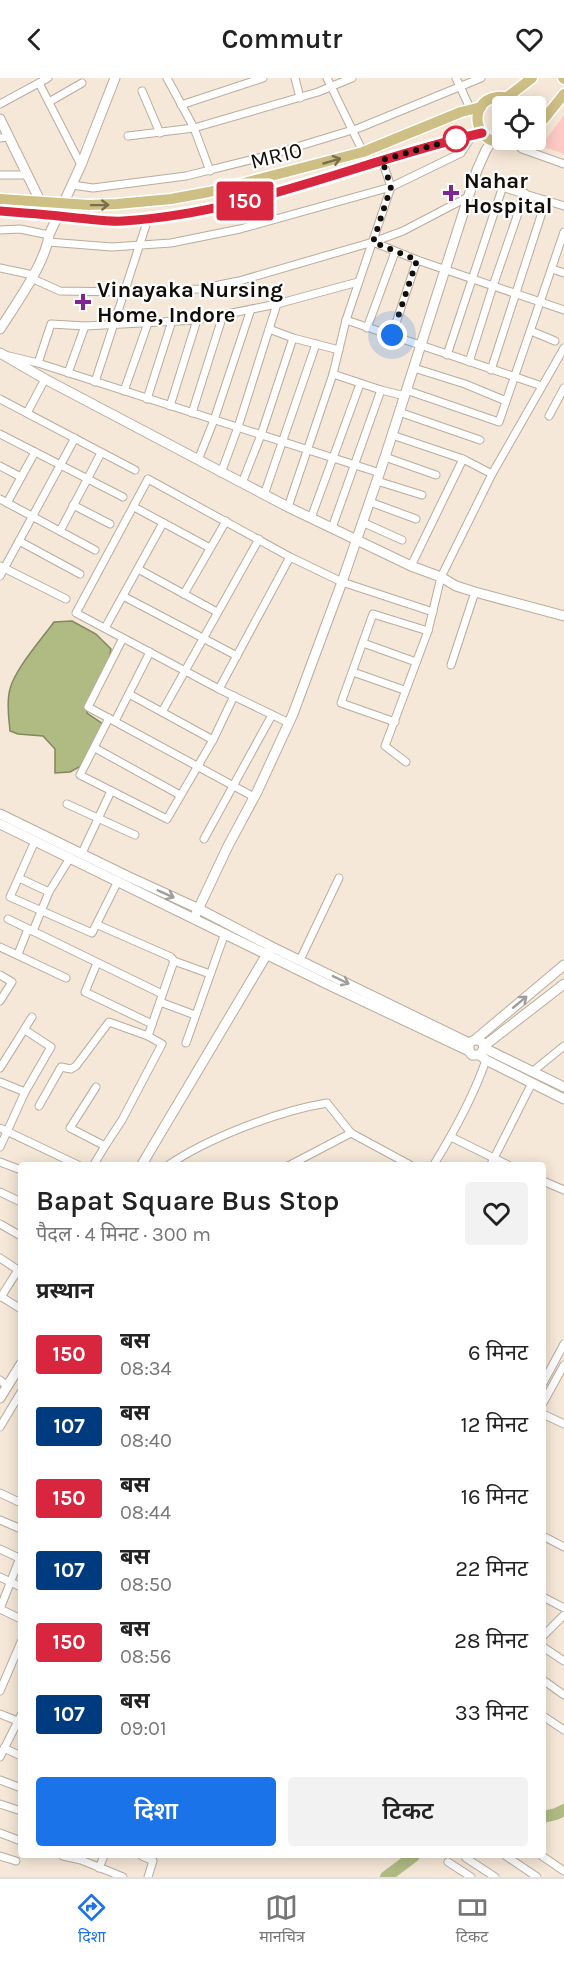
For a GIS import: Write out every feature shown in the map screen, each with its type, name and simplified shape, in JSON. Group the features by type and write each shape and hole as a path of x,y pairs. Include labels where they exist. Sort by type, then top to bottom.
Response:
{"main road":[{"path":"508,96 531,78"},
{"path":"546,116 564,94"},
{"name":"MR10","path":"0,199 117,204 171,199 249,183 363,152 476,108 492,99"},
{"path":"476,108 477,134 492,141"},
{"name":"MR10","path":"0,211 120,222 148,219 216,208 326,179 445,141 477,134"}],"street":[{"path":"0,104 48,78"},
{"path":"0,329 32,277 49,239 53,216 64,203 115,78"},
{"path":"166,78 194,128 210,171"},
{"path":"182,105 263,78"},
{"path":"295,78 300,98"},
{"path":"327,78 363,152"},
{"path":"128,136 194,128 300,98 352,78"},
{"path":"456,78 476,108"},
{"path":"72,185 93,188 210,171 352,130 481,78"},
{"path":"39,83 81,165"},
{"path":"49,102 82,83"},
{"path":"142,91 160,133"},
{"path":"0,119 5,137 41,201 53,216"},
{"path":"0,230 20,229 49,239 112,247 171,243 240,229 391,187 461,153 477,134"},
{"path":"194,918 289,723 370,502 468,197 486,150 492,141"},
{"path":"525,150 564,164"},
{"path":"288,507 333,374 358,282 391,187 382,160"},
{"path":"0,175 27,175"},
{"path":"475,179 564,206"},
{"path":"447,355 503,186"},
{"path":"469,362 525,193"},
{"path":"0,268 32,277 60,291 126,292 199,289 239,281 373,242 404,231 468,197"},
{"path":"491,370 546,200"},
{"path":"95,382 148,219"},
{"path":"333,374 360,384 405,393 499,422 563,236"},
{"path":"373,242 417,260 564,310"},
{"path":"367,328 395,252"},
{"path":"392,335 417,260"},
{"path":"552,268 564,273"},
{"path":"38,363 51,324 85,326 197,320 277,304 358,282"},
{"path":"221,473 238,428 277,304"},
{"path":"198,460 214,420 251,309"},
{"path":"192,413 223,315"},
{"path":"170,406 197,320"},
{"path":"346,320 542,386"},
{"path":"147,399 172,321"},
{"path":"124,392 148,323"},
{"path":"68,373 85,326"},
{"path":"269,329 339,350"},
{"path":"531,331 555,341"},
{"path":"242,483 261,435 293,338"},
{"path":"264,495 316,344"},
{"path":"406,762 386,746 404,690 428,631 441,577 492,474 564,348"},
{"path":"1,353 356,465 378,477 422,495"},
{"path":"1,353 221,473 411,566 474,592 564,616"},
{"path":"414,368 465,384 507,401"},
{"path":"27,413 45,379"},
{"path":"311,518 360,384"},
{"path":"549,416 564,388"},
{"path":"332,528 381,390"},
{"path":"0,399 135,470"},
{"path":"399,412 480,440"},
{"path":"0,434 123,497"},
{"path":"392,435 463,459 492,474"},
{"path":"0,576 2,567 19,541 75,438"},
{"path":"35,452 4,501 95,550"},
{"path":"60,531 101,453"},
{"path":"385,457 436,475"},
{"path":"411,566 463,459"},
{"path":"0,466 21,477"},
{"path":"289,723 76,613 148,479 290,557 342,582 433,612"},
{"path":"370,502 416,519"},
{"path":"74,505 110,524"},
{"path":"134,507 210,548"},
{"path":"184,594 226,521"},
{"path":"362,522 402,540"},
{"path":"105,628 163,523"},
{"path":"162,712 259,539"},
{"path":"19,541 80,574"},
{"path":"219,688 290,557"},
{"path":"2,567 66,599"},
{"path":"138,569 217,612"},
{"path":"451,665 474,592"},
{"path":"123,596 237,656"},
{"path":"395,722 341,703 373,614 428,631"},
{"path":"123,638 88,707 254,797"},
{"path":"363,644 416,662"},
{"path":"150,652 129,694 80,775 167,819 213,740 234,696"},
{"path":"353,672 404,690"},
{"path":"129,694 213,740"},
{"path":"204,838 272,715"},
{"path":"95,748 180,795"},
{"path":"82,853 111,791"},
{"path":"67,804 135,834"},
{"path":"0,814 197,908 269,951 300,960 478,1049 532,1083 564,1099"},
{"path":"0,824 225,933 269,951 564,1088"},
{"path":"35,841 10,897 40,912 90,933 94,932 118,881"},
{"path":"18,954 49,892 70,858"},
{"path":"19,878 49,892"},
{"path":"300,960 339,878"},
{"path":"8,919 162,994"},
{"path":"98,925 171,957 174,961 210,974"},
{"path":"186,1043 225,933"},
{"path":"0,947 66,978"},
{"path":"143,1162 269,951"},
{"path":"148,1036 174,961"},
{"path":"97,963 85,992 152,1024"},
{"path":"435,1162 451,1137 480,1079 478,1049 564,965"},
{"path":"0,975 12,982 0,1001"},
{"path":"478,1049 564,984"},
{"path":"159,1002 195,1015"},
{"path":"0,1068 32,1017"},
{"path":"39,1106 61,1067 71,1069 76,1066 109,1022 148,1036 162,1044 122,1120 95,1162"},
{"path":"0,1147 25,1092 51,1047 25,1030"},
{"path":"532,1072 564,1046"},
{"path":"0,1082 25,1092"},
{"path":"492,1162 532,1083"},
{"path":"96,1087 70,1128 105,1146"},
{"path":"173,1162 187,1153 244,1127 327,1103 351,1133 405,1162"},
{"path":"0,1128 72,1162"},
{"path":"298,1162 351,1133"},
{"path":"451,1137 502,1162"},
{"path":"0,1162 18,1169"},
{"path":"546,1181 564,1190"},
{"path":"0,1192 18,1201"},
{"path":"0,1224 18,1234"},
{"path":"0,1258 18,1270 1,1297 18,1307"},
{"path":"546,1377 564,1344"},
{"path":"546,1398 564,1365"},
{"path":"0,1398 4,1383 18,1367"},
{"path":"0,1426 18,1397"},
{"path":"546,1415 564,1424"},
{"path":"0,1493 18,1502"},
{"path":"0,1520 18,1528"},
{"path":"546,1538 564,1547"},
{"path":"0,1549 18,1556"},
{"path":"0,1620 1,1609 18,1565"},
{"path":"0,1577 18,1585"},
{"path":"546,1599 564,1608"},
{"path":"1,1609 18,1618"},
{"path":"546,1634 561,1624 564,1615"},
{"path":"0,1691 18,1649"},
{"path":"546,1649 564,1661"},
{"path":"546,1682 564,1695"},
{"path":"0,1714 18,1719"},
{"path":"546,1718 564,1730"},
{"path":"0,1757 18,1724"},
{"path":"4,1748 18,1755"},
{"path":"0,1780 18,1787"},
{"path":"0,1804 18,1810"},
{"path":"0,1833 18,1839"},
{"path":"0,1856 16,1861"},
{"path":"69,1858 123,1877"},
{"path":"99,1868 103,1858"},
{"path":"146,1858 153,1861 148,1877"},
{"path":"466,1858 495,1877"},
{"path":"509,1858 537,1877"},
{"path":"545,1858 564,1871"},
{"path":"448,1862 471,1877"}],"shaded area":[{"path":"564,115 564,154 546,148 546,139"},
{"path":"72,621 96,634 111,649 108,666 87,705 87,713 103,724 81,766 70,772 55,773 55,749 43,736 10,731 8,700 17,673 54,622"}],"waterway":[{"path":"546,1816 564,1810"},
{"path":"386,1877 411,1858"}],"bus line":[{"name":"150","path":"0,211 120,222 174,215 216,208 326,179 414,150 482,133"}],"place":[{"name":"Nahar Hospital","path":"451,193"},
{"name":"Vinayaka Nursing Home, Indore","path":"83,302"}],"route":[{"path":"392,335 417,260 373,242 391,187 382,160 456,139"}]}
